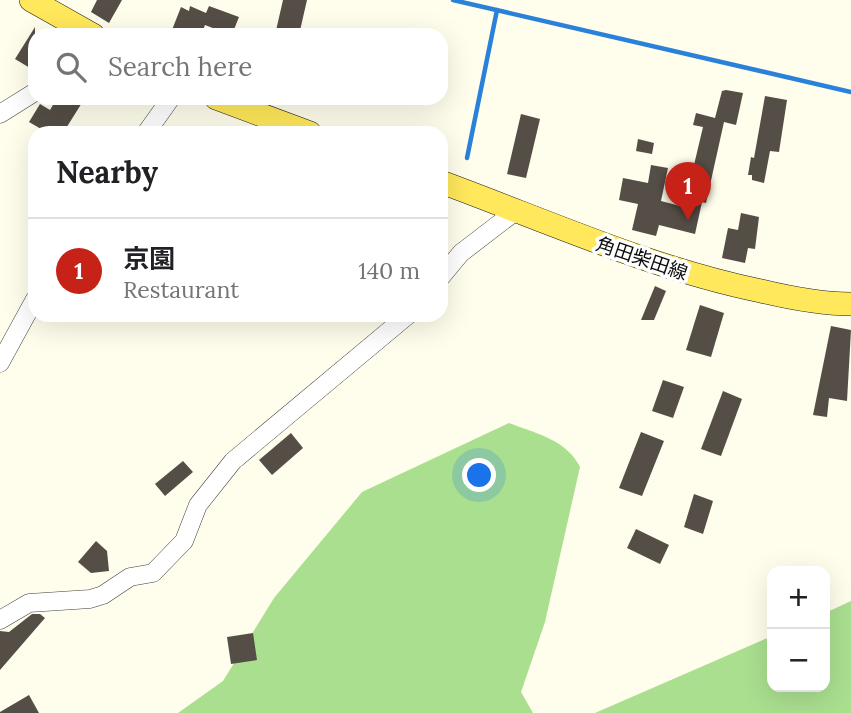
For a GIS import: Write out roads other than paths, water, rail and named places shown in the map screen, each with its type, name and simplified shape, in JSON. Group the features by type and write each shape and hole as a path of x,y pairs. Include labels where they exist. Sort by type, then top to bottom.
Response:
{"main road":[{"path":"31,0 80,28"},
{"path":"235,105 291,126"},
{"name":"角田柴田線","path":"448,185 611,248 709,281 783,296 851,304"}],"street":[{"path":"0,114 28,96"},
{"path":"151,126 166,105"},
{"path":"448,269 461,253 517,210"},
{"path":"0,363 28,312"},
{"path":"0,620 29,603 90,599 103,595 130,577 153,573 184,541 198,505 233,461 400,322"}],"waterway":[{"path":"453,0 851,92"},
{"path":"467,158 497,10"}],"place":[{"name":"京園","path":"688,220"}]}
